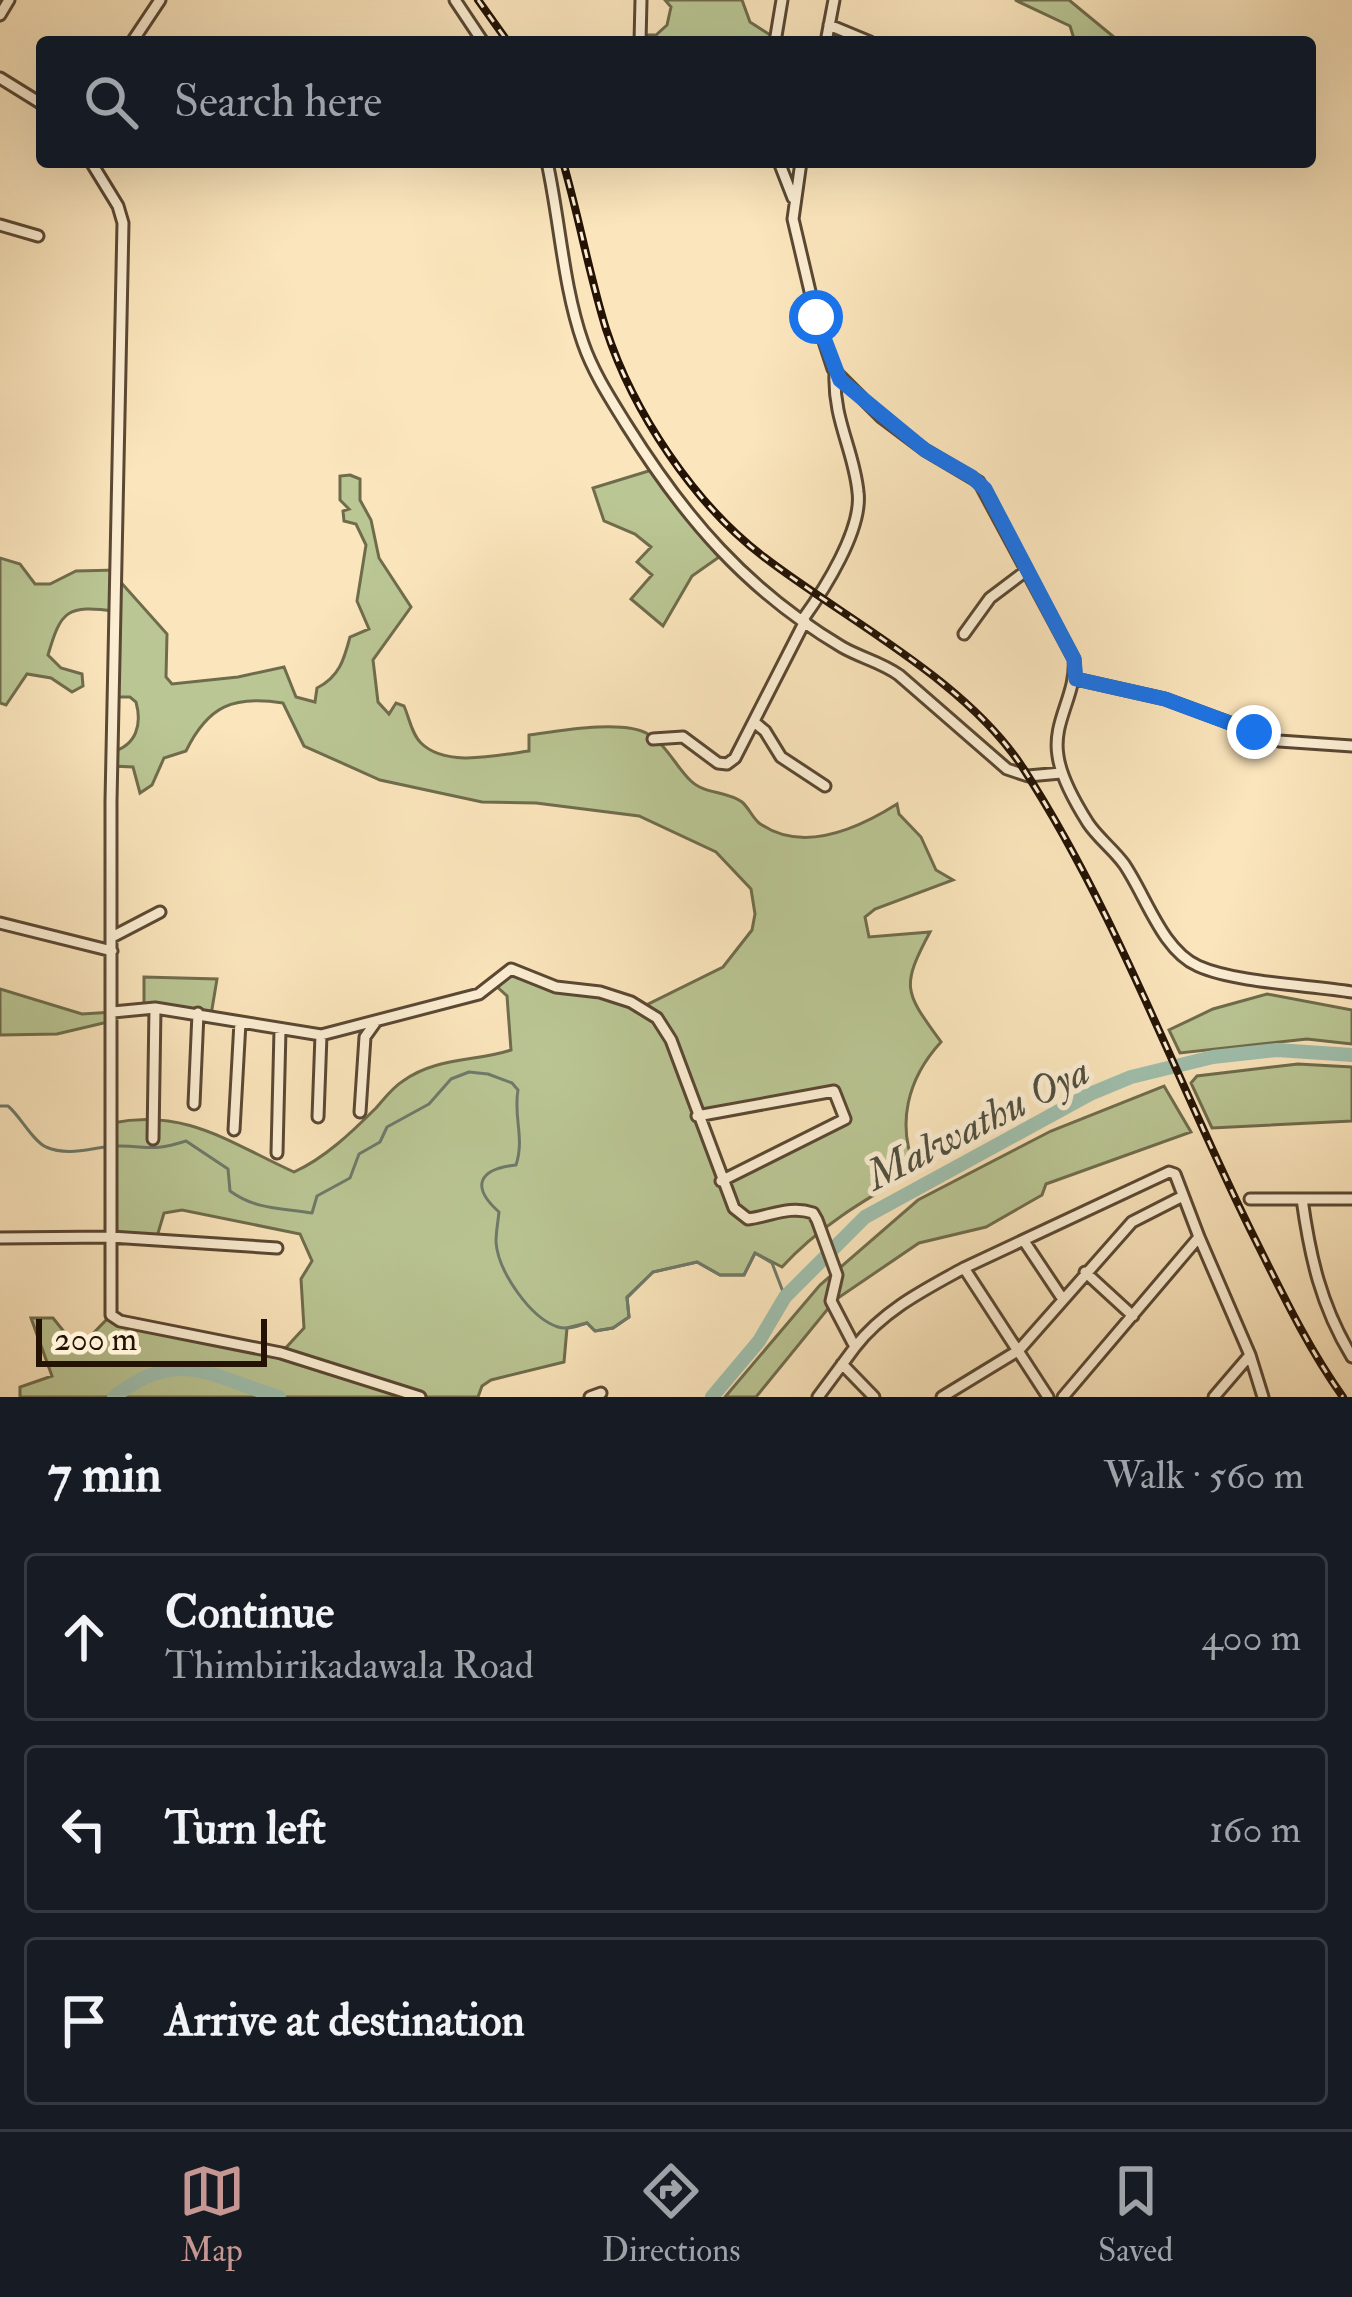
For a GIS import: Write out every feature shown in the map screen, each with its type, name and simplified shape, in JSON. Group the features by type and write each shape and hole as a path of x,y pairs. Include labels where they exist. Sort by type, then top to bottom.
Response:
{"street":[{"path":"0,15 10,0"},
{"path":"136,36 160,0"},
{"path":"455,0 479,36"},
{"path":"640,36 641,0"},
{"path":"776,36 782,0"},
{"path":"827,36 834,0"},
{"path":"829,25 856,36"},
{"path":"0,78 36,100"},
{"path":"95,168 123,223 111,801 113,1319 281,1353 420,1397"},
{"path":"548,168 581,340 604,388 700,531 722,555 804,620 845,649 899,675 1007,769 1028,776 1061,773"},
{"path":"653,739 683,737 718,763 735,758 804,620 833,576 859,502 837,412 835,373 816,317 791,196 780,168"},
{"path":"791,196 799,168"},
{"path":"2,228 38,236"},
{"path":"835,373 881,417 981,484 1074,659 1076,679 1057,732 1061,773 1090,827 1121,860 1186,959 1212,971 1352,992"},
{"path":"964,634 990,598 1027,570"},
{"path":"1076,679 1165,699 1288,743 1352,746"},
{"path":"754,722 781,757 825,786"},
{"path":"112,937 160,912"},
{"path":"0,923 112,951"},
{"path":"112,1012 155,1008 198,1012 322,1035 478,994 511,969 556,987 600,992 631,1002 657,1018 671,1040 721,1180 741,1216 755,1219 783,1210 813,1213 835,1264 838,1282 831,1301 855,1347"},
{"path":"153,1139 155,1008"},
{"path":"194,1104 198,1012"},
{"path":"234,1130 240,1022"},
{"path":"360,1112 365,1036 375,1023"},
{"path":"277,1153 280,1030"},
{"path":"318,1117 322,1035"},
{"path":"698,1115 835,1091 845,1119 721,1180"},
{"path":"818,1397 876,1323 912,1296 1169,1172 1175,1174 1264,1397"},
{"path":"942,1397 1019,1350 1132,1222 1183,1196"},
{"path":"1250,1198 1352,1199"},
{"path":"1302,1199 1314,1275 1352,1357"},
{"path":"0,1238 111,1237 277,1248"},
{"path":"1063,1397 1199,1237"},
{"path":"1024,1241 1062,1298"},
{"path":"964,1268 1048,1397"},
{"path":"1084,1272 1133,1316"},
{"path":"1214,1397 1250,1355"},
{"path":"842,1364 874,1397"}],"green space":[{"path":"665,0 742,0 750,22 772,36 639,36 656,35 667,25 671,7"},
{"path":"1015,0 1069,0 1113,36 1073,36 1070,26"},
{"path":"655,469 722,555 692,576 663,626 631,599 652,575 637,562 651,547 635,534 604,521 593,488"},
{"path":"340,476 360,479 360,500 371,520 379,558 411,607 373,660 378,702 389,714 396,703 404,706 415,735 432,751 458,758 488,757 529,751 529,735 623,727 648,734 696,785 736,798 759,823 776,832 812,837 830,834 897,804 899,814 921,837 936,870 953,880 865,917 869,937 930,932 914,966 911,989 941,1042 920,1071 908,1103 907,1136 916,1170 828,1225 782,1267 755,1253 744,1275 720,1275 697,1262 653,1272 627,1297 629,1317 613,1328 595,1331 587,1323 567,1328 564,1362 491,1380 478,1397 20,1397 20,1387 52,1376 31,1318 53,1318 78,1349 111,1315 281,1353 304,1328 301,1279 312,1261 300,1234 182,1210 164,1213 156,1240 111,1237 112,1123 163,1120 185,1124 294,1172 338,1144 396,1086 416,1073 511,1050 507,996 494,984 506,971 600,992 642,1007 723,967 752,930 751,889 716,852 639,816 536,803 482,802 380,780 304,746 283,703 250,701 224,707 203,723 186,751 164,758 152,785 140,793 133,767 112,766 112,752 132,739 138,718 136,702 130,697 113,697 115,611 76,610 57,628 48,655 61,668 82,674 83,686 72,692 51,678 27,674 6,705 0,703 0,558 20,564 35,584 50,584 76,571 117,570 117,578 167,634 166,677 172,684 284,667 296,697 315,702 317,688 340,667 350,637 369,629 357,601 366,545 356,524 344,521 343,511 349,509 340,500","holes":["835,1092 844,1122 722,1180 698,1115"]},
{"path":"144,977 217,979 211,1015 144,1007"},
{"path":"0,989 82,1014 113,1012 112,1021 57,1034 0,1035"},
{"path":"1267,994 1352,1010 1352,1044 1307,1039 1180,1053 1169,1030 1213,1009"},
{"path":"1298,1064 1352,1067 1352,1121 1212,1128 1191,1083 1197,1076"},
{"path":"1164,1086 1191,1132 1046,1184 1042,1195 986,1227 919,1243 835,1300 756,1397 725,1397 820,1285 918,1200 1051,1131"}],"waterway":[{"name":"Malwathu Oya","path":"712,1397 759,1341 785,1297 865,1217 1090,1094 1131,1077 1213,1057 1277,1050 1352,1055"},
{"path":"0,1106 8,1106 36,1139 56,1150 160,1147 186,1141 228,1169 230,1191 240,1197 312,1213 317,1196 350,1178 359,1154 380,1142 387,1127 429,1104 451,1079 469,1072 488,1074 518,1090 519,1146 516,1165 494,1170 482,1187 499,1212 496,1242 503,1266 517,1292 547,1322 562,1328 587,1323 595,1331 613,1328 629,1317 627,1298 653,1272 697,1262 720,1275 744,1275 755,1253 772,1263 785,1297"},
{"name":"Malwathu Oya","path":"114,1397 137,1381 176,1369 213,1374 279,1397"}],"railway":[{"path":"478,0 504,36"},
{"path":"564,168 618,360 649,424 690,483 764,557 938,679 999,736 1023,768 1118,940 1285,1300 1343,1397"}],"route":[{"path":"816,317 840,380 881,417 985,489 1074,659 1076,679 1165,699 1254,732"}]}
